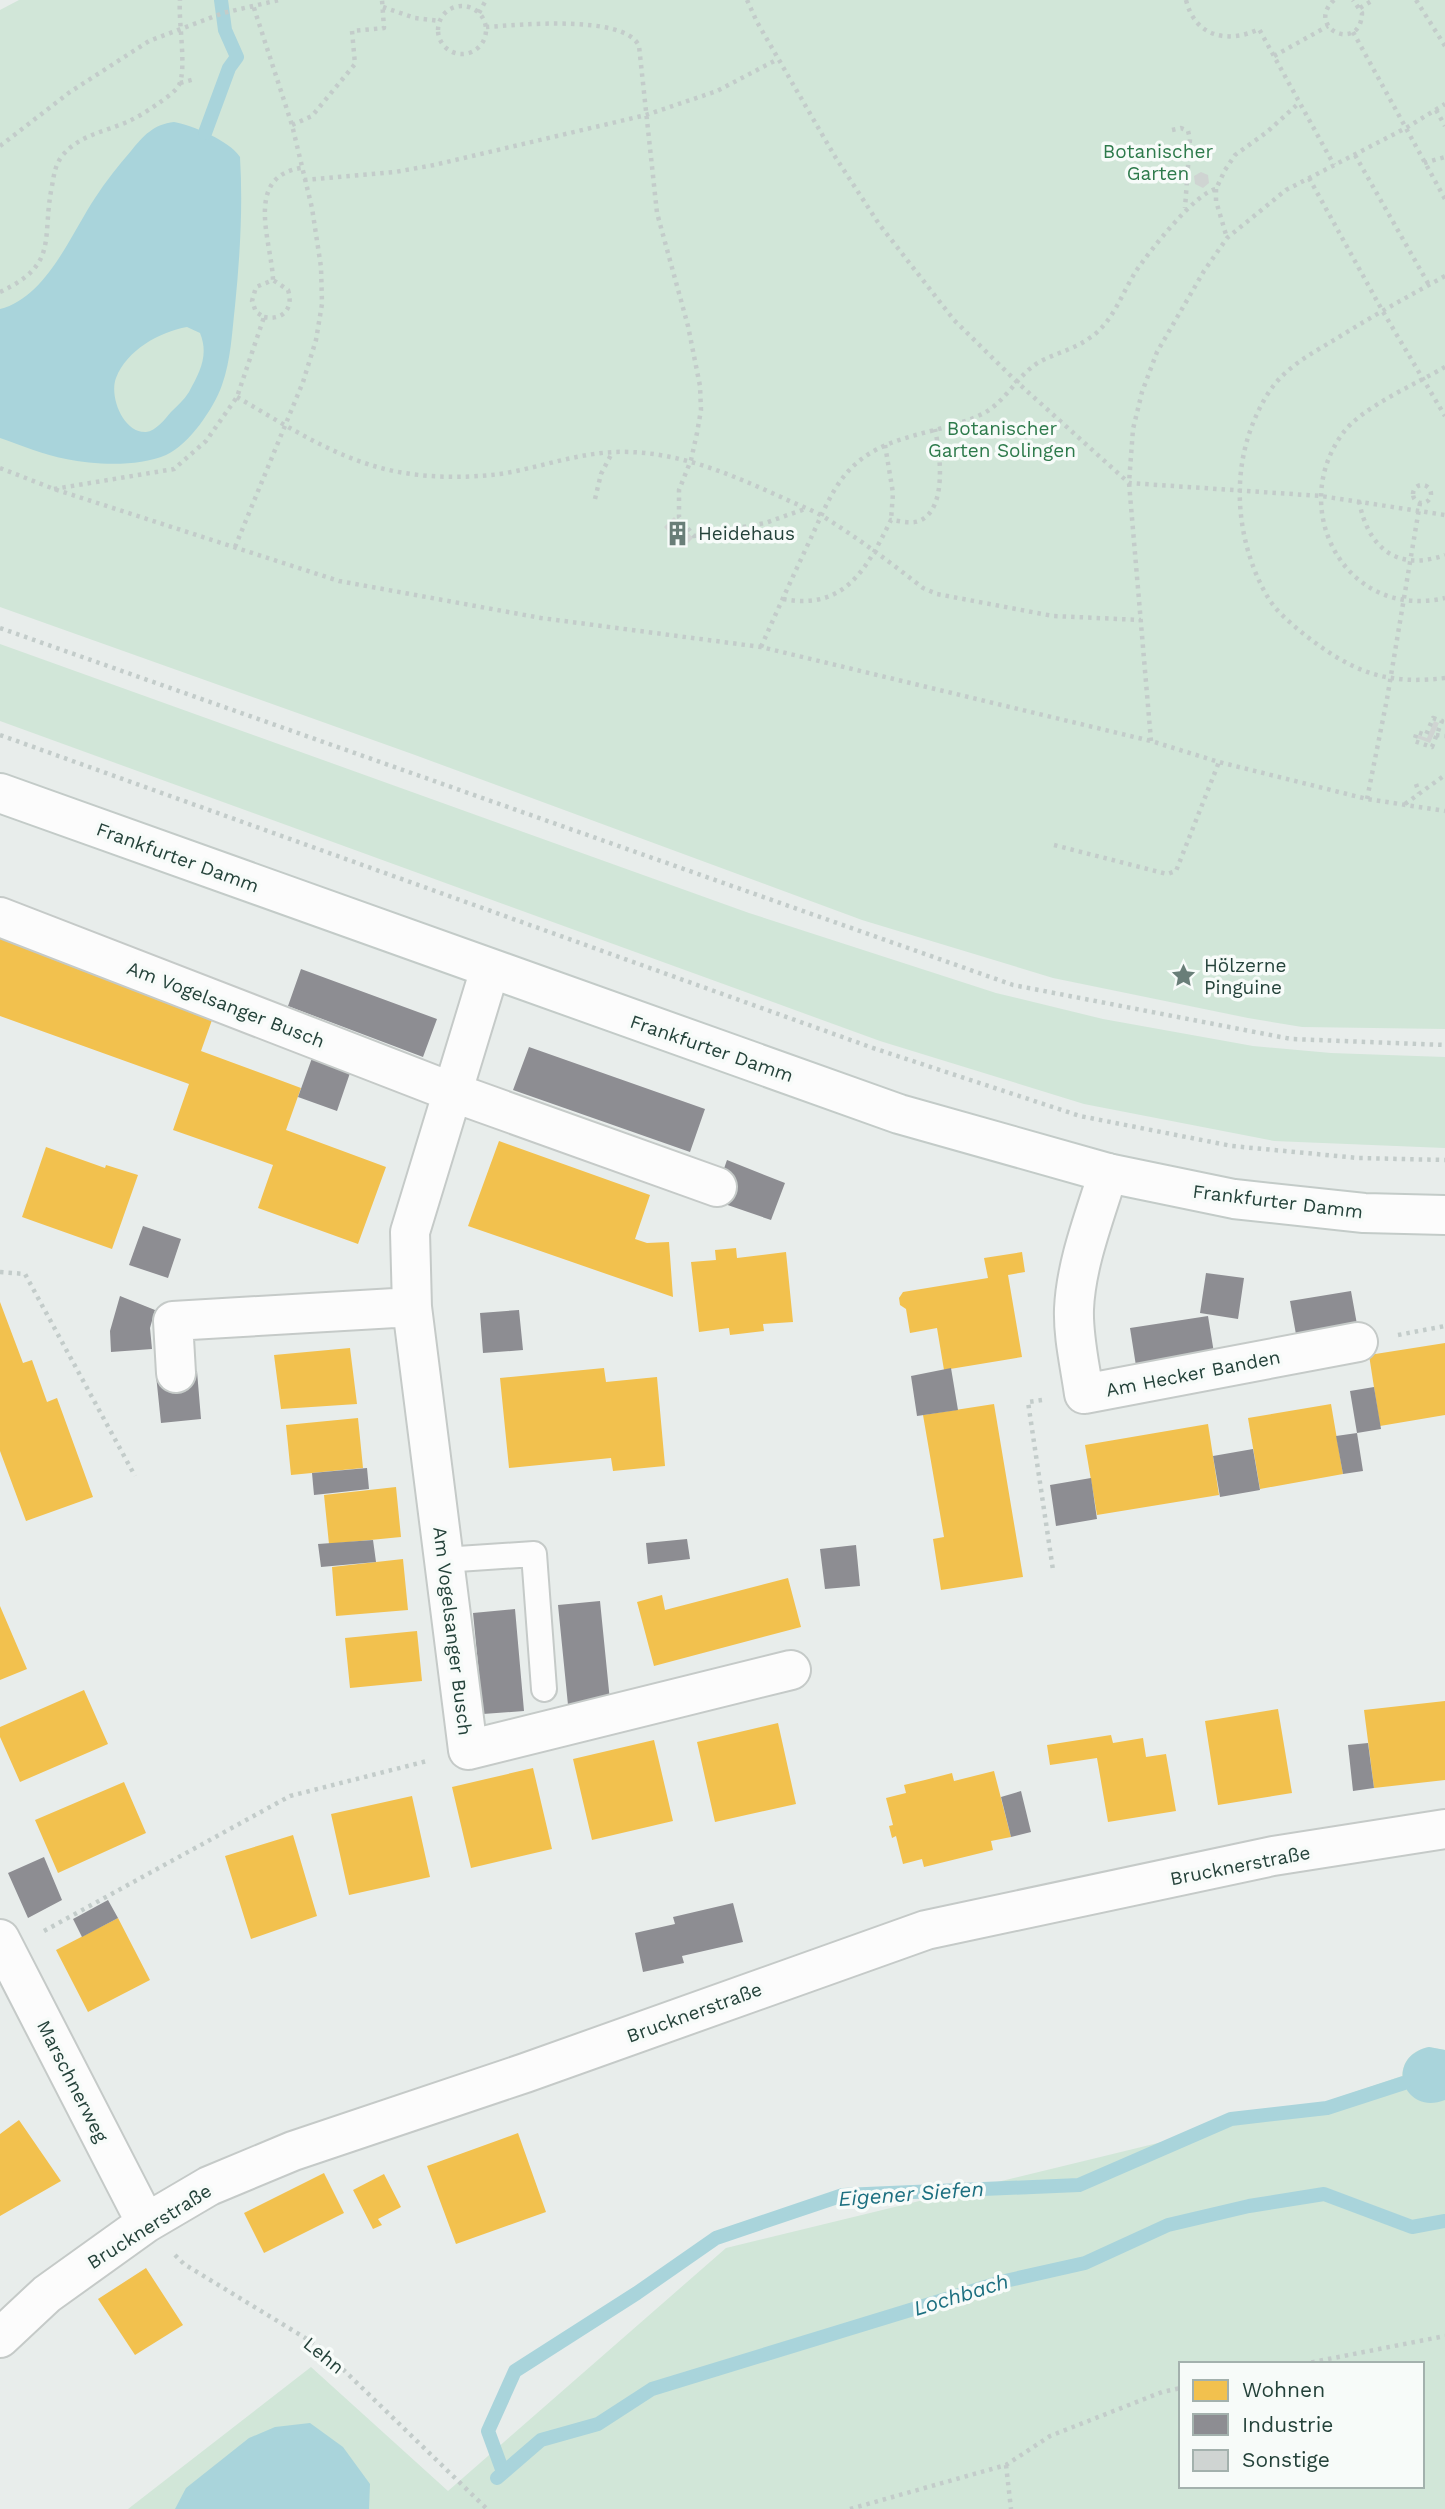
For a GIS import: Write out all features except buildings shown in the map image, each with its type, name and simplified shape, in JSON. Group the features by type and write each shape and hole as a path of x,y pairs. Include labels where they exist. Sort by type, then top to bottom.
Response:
{"street":[{"name":"Frankfurter Damm","path":"0,793 898,1114 1108,1173 1234,1199 1364,1213 1445,1215"},
{"name":"Am Vogelsanger Busch","path":"0,917 452,1092 716,1186"},
{"name":"Am Vogelsanger Busch","path":"490,970 410,1232 412,1307 468,1750 791,1670"},
{"name":"Am Hecker Banden","path":"1108,1173 1080,1270 1074,1305 1074,1333 1084,1394 1359,1342"},
{"path":"176,1373 173,1321 412,1307"},
{"name":"Brucknerstraße","path":"0,2338 47,2294 146,2223 209,2186 293,2151 525,2073 926,1930 1273,1856 1445,1829"},
{"name":"Marschnerweg","path":"3,1945 146,2223"}],"lane":[{"path":"443,1560 534,1554 544,1689"}],"path":[{"path":"0,292 23,281 41,260 56,165 63,155 82,139 141,115 169,96 179,84 180,0"},
{"path":"0,146 49,107 149,41 223,13 279,0"},
{"path":"292,125 312,116 355,64 352,31 384,28 382,0"},
{"path":"479,13 486,0"},
{"path":"747,0 834,155 878,224 954,320 1018,383 1129,483 1321,496 1445,515"},
{"path":"1186,0 1191,14 1206,30 1227,37 1238,37 1259,29 1334,166"},
{"path":"1335,0 1326,14 1328,26 1342,35 1353,32 1360,24 1362,13 1353,0"},
{"path":"1360,8 1373,0"},
{"path":"1416,0 1445,46"},
{"path":"235,547 303,382 316,340 322,304 321,267 312,208 292,125 253,5"},
{"path":"459,6 471,8 479,13 486,27 485,36 479,46 462,54 450,50 442,41 440,21 448,12 459,6"},
{"path":"383,7 415,18 440,21"},
{"path":"486,27 580,25 624,31 636,38 657,213 698,373 701,410 691,460 680,490 679,517 694,536 765,523 805,509"},
{"path":"1274,55 1328,26"},
{"path":"1353,32 1424,163 1443,191 1445,199"},
{"path":"304,180 395,172 434,165 646,115 717,92 778,59"},
{"path":"179,84 195,79"},
{"path":"1227,238 1216,201 1216,189 1225,170 1235,156 1300,102"},
{"path":"1151,741 1129,483 1133,429 1142,392 1157,352 1204,271 1227,238 1286,190 1406,128 1445,104"},
{"path":"1436,110 1445,126"},
{"path":"1172,130 1184,129 1188,131 1191,139 1185,209"},
{"path":"1355,155 1429,285"},
{"path":"1424,163 1445,157"},
{"path":"273,280 264,219 265,203 277,178 301,168"},
{"path":"1309,178 1422,381 1445,416"},
{"path":"761,647 822,515 844,476 859,461 885,445 980,415 997,405 1039,362 1061,354 1095,335 1117,305 1136,271 1185,209 1202,195 1216,189"},
{"path":"1445,276 1382,310 1296,363 1279,378 1268,394 1247,441 1240,465 1238,489 1244,542 1259,582 1279,611 1307,638 1355,667 1390,678 1445,678"},
{"path":"273,280 288,290 291,302 286,313 277,318 264,317 254,309 252,294 260,284 273,280"},
{"path":"54,489 174,469 206,441 237,397 264,317"},
{"path":"1445,367 1360,415 1344,431 1331,452 1322,479 1321,496 1324,526 1330,543 1346,570 1374,591 1404,601 1445,598"},
{"path":"237,397 286,425 377,467 455,477 501,474 576,455 613,452 658,454 691,460 822,515 923,588 956,598 1053,616 1141,620"},
{"path":"891,520 919,521 936,504 939,465 935,429"},
{"path":"783,599 800,602 831,597 843,591 875,552 891,520 893,493 885,445"},
{"path":"595,499 601,474 613,452"},
{"path":"0,468 54,489 339,581 471,607 614,629 761,647 1151,741 1219,762 1367,799 1445,811"},
{"path":"1421,484 1427,486 1431,494 1429,500 1420,503 1412,495 1415,487 1421,484"},
{"path":"1359,501 1365,526 1378,544 1398,557 1423,560 1445,555"},
{"path":"1367,799 1420,503"},
{"path":"0,628 1013,985 1291,1039 1445,1045"},
{"path":"1433,718 1441,721 1436,735 1432,747 1414,741 1417,732 1426,735 1433,718"},
{"path":"0,735 860,1043 1080,1116 1232,1146 1358,1158 1445,1160"},
{"path":"1436,735 1445,736"},
{"path":"1054,845 1167,874 1176,871 1219,762"},
{"path":"1405,804 1445,775"},
{"path":"1416,785 1419,793"},
{"path":"0,1272 25,1274 135,1476"},
{"path":"1053,1570 1028,1402 1084,1394"},
{"path":"3,1945 290,1796 468,1750"},
{"name":"Lehn","path":"146,2223 184,2264 320,2347 487,2509"},
{"path":"1313,2362 1445,2336"},
{"path":"850,2509 1006,2465 1050,2436 1162,2392 1179,2388"},
{"path":"1006,2465 1011,2509"}],"green space":[{"name":"Botanischer Garten Solingen","path":"19,0 1445,0 1445,1029 1302,1027 1053,978 862,920 415,755 0,607 0,10"},
{"path":"0,644 749,913 996,993 1103,1019 1253,1046 1331,1053 1445,1057 1445,1148 1274,1141 1084,1104 880,1041 0,721"},
{"path":"1429,2047 1445,2050 1445,2509 128,2509 311,2367 448,2491 726,2248 1322,2103 1402,2076 1407,2060 1414,2053"}],"water":[{"path":"174,122 200,130 228,145 240,157 240,232 232,336 225,375 213,404 192,435 175,450 143,462 103,464 78,461 49,455 0,438 0,309 16,303 44,279 117,168 145,136 167,123","holes":["187,327 200,333 204,349 202,363 187,395 153,429 146,432 131,427 120,412 114,394 116,378 121,368 136,351 166,333"]},
{"path":"1429,2047 1445,2050 1445,2100 1430,2103 1418,2100 1409,2093 1404,2084 1403,2073 1406,2062 1415,2053"},
{"path":"310,2423 343,2447 370,2484 369,2509 175,2509 186,2488 249,2438 275,2427"}],"waterway":[{"path":"205,133 229,68 237,57 225,30 221,0"},
{"name":"Eigener Siefen","path":"503,2472 488,2431 515,2371 637,2293 716,2238 843,2195 1079,2185 1231,2119 1327,2108 1404,2083"},
{"name":"Lochbach","path":"497,2478 541,2440 598,2424 652,2389 1005,2281 1085,2263 1168,2225 1249,2206 1324,2194 1412,2227 1445,2221"}],"place":[{"name":"Heidehaus","path":"678,533"},
{"name":"Hölzerne Pinguine","path":"1184,976"}],"park label":[{"name":"Botanischer Garten","path":"1158,162"}]}
